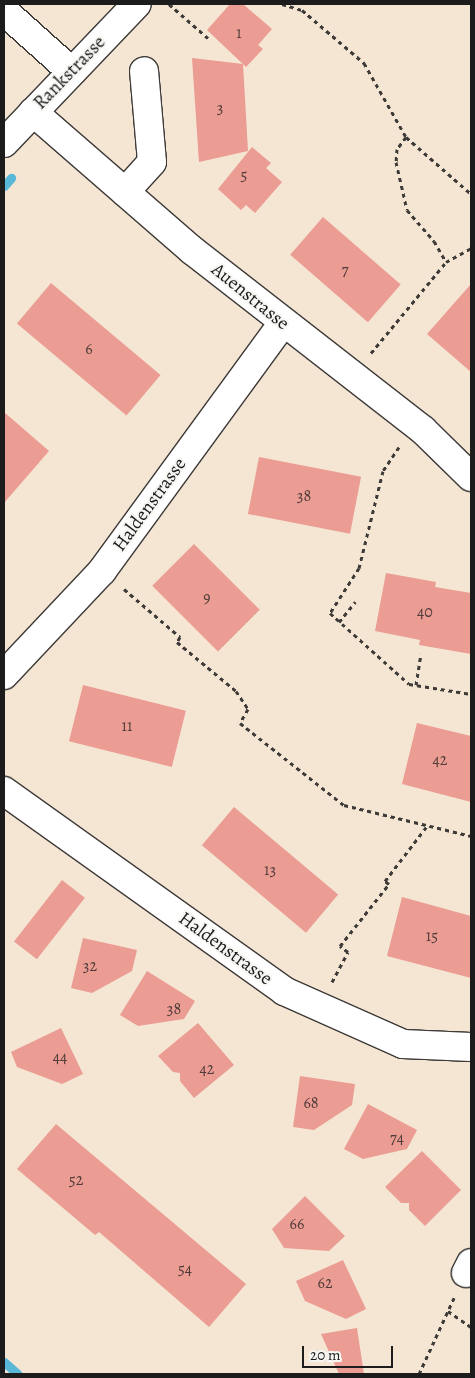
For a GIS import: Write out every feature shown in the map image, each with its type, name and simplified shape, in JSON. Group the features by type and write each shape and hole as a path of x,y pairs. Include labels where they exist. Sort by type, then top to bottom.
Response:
{"street":[{"name":"Rankstrasse","path":"4,143 137,4"},
{"path":"5,14 72,72"},
{"path":"125,192 152,162 144,71"},
{"name":"Auenstrasse","path":"33,112 125,192 283,323 423,430 471,477"},
{"name":"Haldenstrasse","path":"4,675 102,571 283,323"},
{"name":"Haldenstrasse","path":"4,791 284,991 403,1044 471,1047"}],"path":[{"path":"170,4 209,39"},
{"path":"282,4 302,10 364,64 406,137 471,194"},
{"path":"406,137 397,149 396,162 406,210 434,241 446,262"},
{"path":"368,356 446,262 471,248"},
{"path":"404,440 383,472 359,568 330,614 409,684 471,694"},
{"path":"102,571 180,637 177,642 236,691 248,710 240,722 336,799 344,804 471,836"},
{"path":"339,622 355,602"},
{"path":"416,685 421,652"},
{"path":"320,1007 348,952 340,946 389,884 385,880 427,826"},
{"path":"419,1374 469,1268"},
{"path":"448,1311 471,1327"}],"building":[{"path":"230,4 243,4 272,29 258,45 263,49 246,67 207,30"},
{"path":"192,58 243,64 248,151 199,162"},
{"path":"252,147 271,163 266,168 282,182 255,213 246,205 241,210 218,189"},
{"path":"323,217 401,285 368,322 290,255"},
{"path":"51,283 161,375 126,416 17,324"},
{"path":"471,284 471,372 427,334"},
{"path":"4,412 49,451 4,503"},
{"path":"259,457 361,477 350,534 248,514"},
{"path":"194,544 260,610 218,651 152,586"},
{"path":"386,573 436,582 435,587 471,593 471,654 419,645 420,640 375,631"},
{"path":"83,685 186,711 172,767 69,741"},
{"path":"417,723 471,736 471,802 402,784"},
{"path":"234,807 338,894 306,933 202,845"},
{"path":"62,880 85,898 37,959 14,941"},
{"path":"402,897 471,916 471,978 387,956"},
{"path":"83,938 137,950 132,971 92,993 71,988"},
{"path":"147,971 195,1001 184,1019 138,1026 120,1015"},
{"path":"198,1023 234,1065 194,1098 180,1081 180,1073 173,1072 158,1056"},
{"path":"61,1028 83,1074 62,1084 17,1067 11,1052"},
{"path":"300,1076 355,1084 352,1105 314,1130 293,1127"},
{"path":"368,1104 417,1130 407,1149 363,1159 344,1149"},
{"path":"56,1124 246,1284 209,1327 99,1232 95,1235 17,1169"},
{"path":"422,1151 461,1190 425,1226 409,1210 409,1203 401,1203 385,1187"},
{"path":"305,1196 345,1236 329,1251 284,1248 272,1229"},
{"path":"343,1260 366,1309 346,1319 305,1301 296,1281"},
{"path":"357,1328 364,1374 339,1374 321,1334"}],"waterway":[{"path":"4,186 11,178"},
{"path":"4,1362 18,1374"}]}
